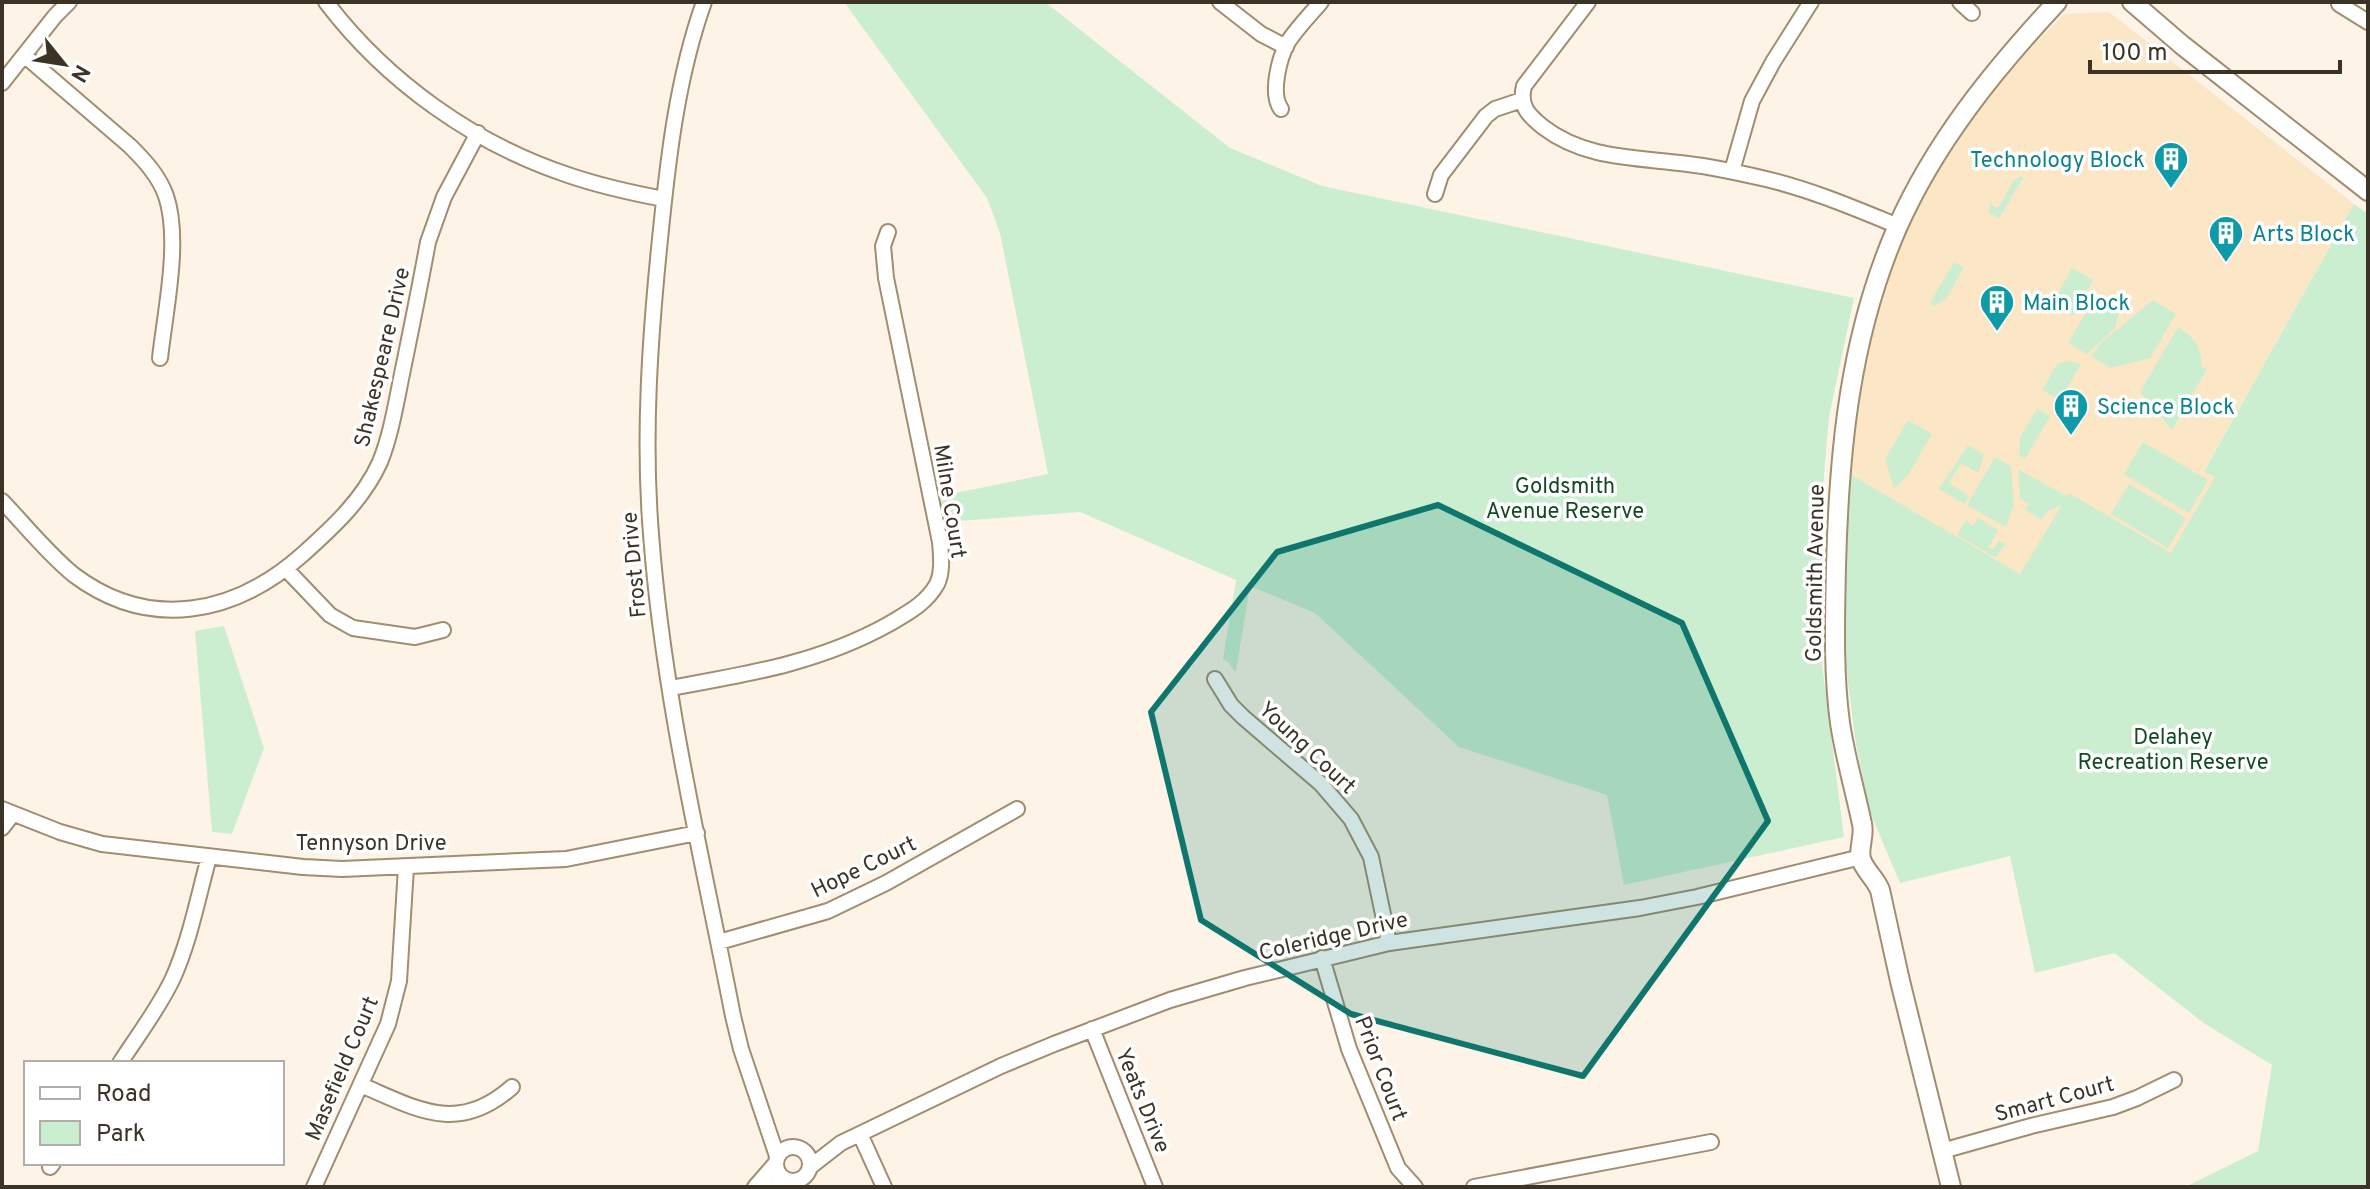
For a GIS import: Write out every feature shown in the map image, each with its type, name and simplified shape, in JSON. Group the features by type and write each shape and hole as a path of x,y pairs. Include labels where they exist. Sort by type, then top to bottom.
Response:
{"street":[{"path":"2,83 69,2"},
{"name":"Frost Drive","path":"704,2 686,59 675,112 664,199 648,397 651,534 670,688 697,833 741,1049 766,1117 776,1160"},
{"path":"1220,2 1261,34 1286,47"},
{"path":"1281,109 1276,102 1276,85 1286,47 1321,2"},
{"path":"1588,2 1524,86 1522,100 1530,117 1564,141 1582,149 1610,156 1732,171 1809,191 1898,226"},
{"path":"1732,171 1752,101 1767,71 1811,2"},
{"path":"1960,2 1972,13"},
{"name":"Goldsmith Avenue","path":"1951,1187 1880,890 1861,857 1863,829 1847,760 1837,694 1835,621 1843,429 1850,382 1871,296 1898,226 1931,161 1968,105 2057,2"},
{"path":"2132,2 2368,191"},
{"path":"330,4 392,73 421,97 478,133 566,175 664,199"},
{"path":"2339,4 2368,22"},
{"path":"24,55 130,146 158,178 171,220 172,249 160,358"},
{"path":"1435,194 1441,175 1486,116 1495,109 1522,100"},
{"name":"Shakespeare Drive","path":"2,501 76,576 111,596 134,604 180,610 203,607 249,593 286,569 361,495 380,462 394,411 435,218 478,133"},
{"name":"Milne Court","path":"670,688 812,659 880,629 914,610 937,583 941,565 940,542 886,278 883,246 888,232"},
{"path":"286,569 330,615 353,628 415,637 443,630"},
{"name":"Young Court","path":"1215,679 1231,705 1321,784 1351,819 1371,857 1389,943"},
{"name":"Hope Court","path":"719,942 842,905 1017,809"},
{"path":"2,828 8,811"},
{"name":"Tennyson Drive","path":"8,811 60,832 102,844 342,869 566,859 697,833"},
{"path":"121,1061 164,996 179,963 209,857"},
{"name":"Coleridge Drive","path":"810,1167 841,1143 1001,1066 1186,995 1389,943 1640,908 1861,857"},
{"name":"Masefield Court","path":"314,1187 388,1024 399,981 406,867"},
{"name":"Prior Court","path":"1322,958 1349,1049 1398,1168 1415,1187"},
{"name":"Yeats Drive","path":"1092,1029 1155,1187"},
{"name":"Smart Court","path":"1942,1151 2113,1107 2174,1080"},
{"path":"361,1085 421,1111 444,1115 484,1106 499,1099 512,1087"},
{"name":"Frost Drive","path":"766,1117 798,1148"},
{"path":"860,1134 884,1187"},
{"path":"1474,1187 1711,1142"},
{"name":"Coleridge Drive","path":"798,1148 841,1143"},
{"path":"755,1187 784,1149 798,1148 809,1157 810,1167 799,1181 785,1180 769,1187"},
{"path":"776,1160 778,1173 785,1180"}],"highlighted area":[{"path":"1438,505 1682,623 1768,821 1583,1076 1351,1014 1201,920 1151,712 1277,552"}],"shaded area":[{"path":"2109,12 2354,204 2204,470 2215,477 2171,554 2020,575 1850,474 1851,444 1873,322 1900,242 1947,153 2007,73 2064,14"}],"green space":[{"name":"Goldsmith Avenue Reserve","path":"844,2 1045,2 1230,148 1322,186 1854,298 1829,417 1823,487 1820,600 1822,664 1844,837 1624,885 1607,795 1459,747 1315,613 1250,586 1234,671 1223,659 1236,580 1080,512 945,522 941,496 1048,474 1000,233 987,198"},
{"path":"2023,178 1999,218 1988,212 1990,204 1998,208 2014,180"},
{"name":"Delahey Recreation Reserve","path":"2354,204 2368,214 2368,1187 2185,1187 2258,1151 2272,1065 2205,1024 2114,953 2035,973 2010,856 1900,883 1869,810 1855,738 1844,650 1842,541 1850,474 2020,574 2062,505 2047,511 2042,520 2025,510 2029,504 2020,498 2018,469 2066,496 2069,493 2171,553 2215,477 2204,471"},
{"path":"1954,262 1964,267 1946,299 1934,306 1930,303"},
{"path":"2072,268 2093,280 2073,316 2052,304"},
{"path":"2093,300 2116,314 2121,307 2115,328 2087,354 2068,343"},
{"path":"2153,300 2176,314 2150,358 2111,368 2091,356 2102,342"},
{"path":"2178,327 2196,344 2201,368 2208,367 2172,430 2140,392"},
{"path":"2070,361 2081,364 2060,400 2042,390 2057,364"},
{"path":"2037,409 2050,416 2025,459 2019,455 2020,438"},
{"path":"1908,420 1932,434 1908,475 1894,488 1885,459"},
{"path":"2143,442 2208,480 2189,513 2124,474"},
{"path":"1968,445 1984,455 1978,473 1961,463 1949,483 1969,496 1964,504 1939,489"},
{"path":"1995,457 2011,466 2014,505 2006,527 1967,505"},
{"path":"2129,484 2186,518 2168,548 2111,514"},
{"path":"1978,518 1998,530 1989,547 1993,550 1999,540 2005,544 1996,558 1957,535 1966,520 1973,526"},
{"path":"224,626 264,748 232,834 212,832 195,631"}],"place":[{"name":"Technology Block","path":"2171,190"},
{"name":"Arts Block","path":"2226,264"},
{"name":"Main Block","path":"1997,333"},
{"name":"Science Block","path":"2071,437"}]}
